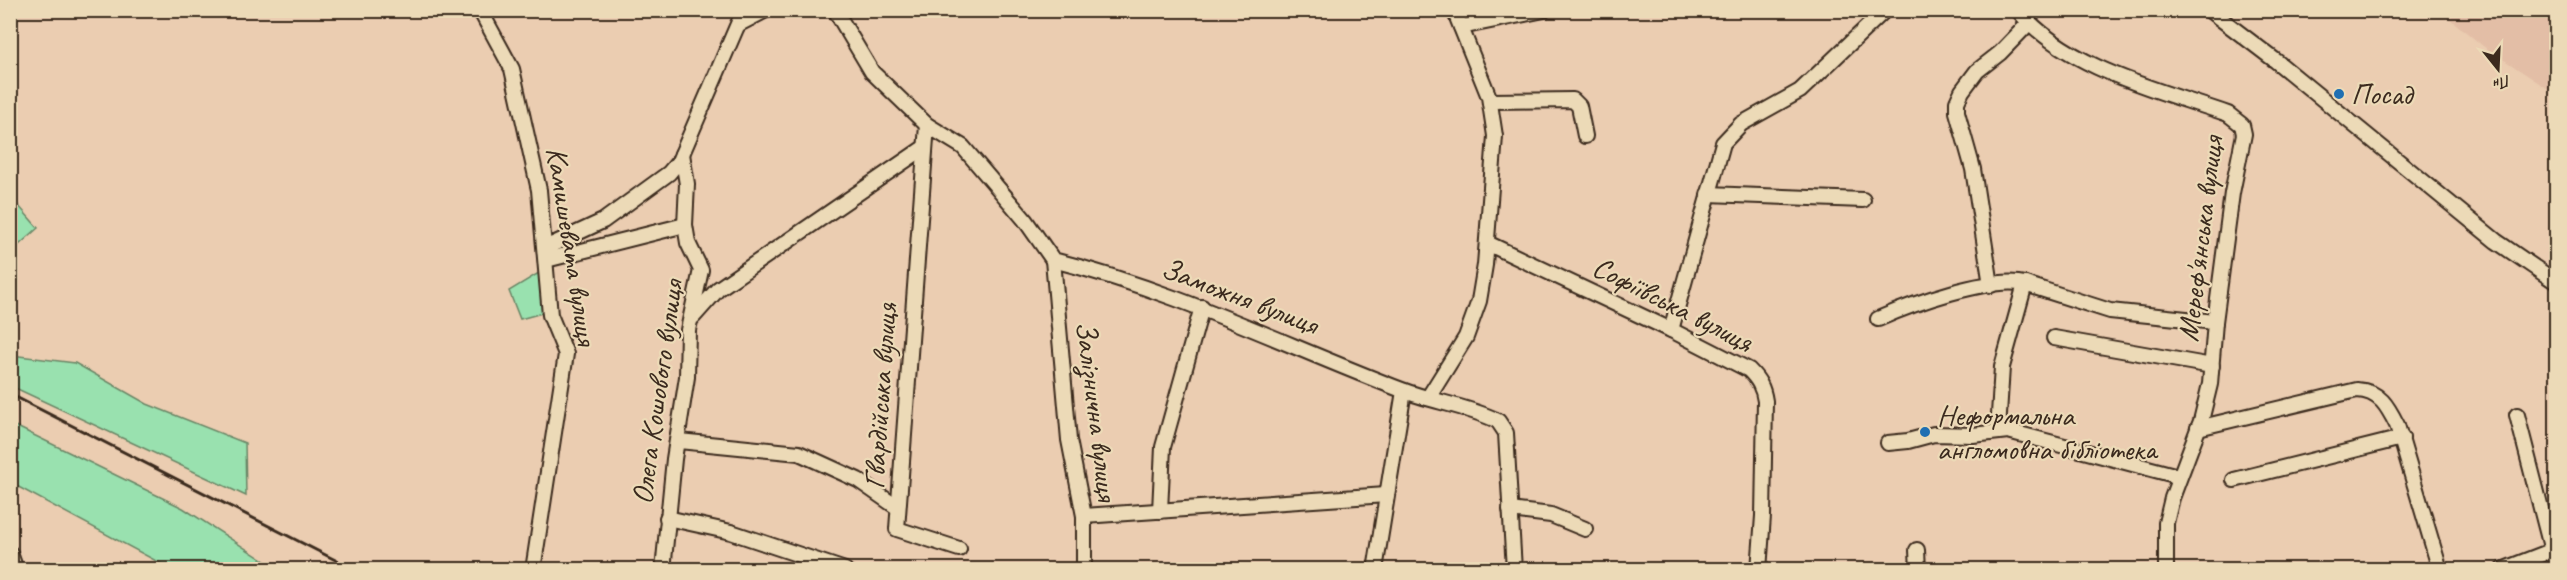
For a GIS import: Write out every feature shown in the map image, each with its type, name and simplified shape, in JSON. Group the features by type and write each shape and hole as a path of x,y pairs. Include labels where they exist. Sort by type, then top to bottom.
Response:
{"street":[{"name":"Камишевата вулиця","path":"480,10 512,69 539,190 550,315 566,354 533,570"},
{"path":"685,225 546,260 549,246 603,221 669,173 682,154 742,17 766,10"},
{"path":"835,10 872,72 927,125 963,147 1025,220 1053,260"},
{"path":"1428,398 1466,337 1474,318 1483,284 1495,136 1490,101 1454,10"},
{"path":"1461,27 1544,10"},
{"path":"1671,330 1723,143 1734,129 1800,91 1885,10"},
{"name":"Мереф'янська вулиця","path":"2018,10 2029,23 2062,47 2109,73 2228,114 2242,125 2243,143 2232,193 2215,322 2210,384 2198,428 2178,476 2166,523 2166,570"},
{"path":"2209,10 2496,241 2556,282"},
{"path":"1990,285 1973,169 1957,102 1977,71 2000,53 2029,23"},
{"path":"1490,101 1573,100 1579,106 1585,136"},
{"name":"Гвардійська вулиця","path":"898,508 927,125"},
{"path":"692,318 718,289 925,147"},
{"name":"Олега Кошового вулиця","path":"663,570 667,518 687,377 688,330 701,270 688,243 685,225 687,184 682,154"},
{"path":"1708,194 1863,200"},
{"name":"Софіївська вулиця","path":"1487,243 1671,330 1749,370 1762,388 1765,401 1759,570"},
{"name":"Заможня вулиця","path":"1053,260 1105,273 1202,307 1404,391 1493,418 1506,432 1510,510"},
{"name":"Залізнична вулиця","path":"1053,260 1069,440 1084,516 1084,570"},
{"path":"1878,319 1965,290 2001,282 2025,284 2110,311 2215,322"},
{"path":"1998,430 2002,367 2025,284"},
{"path":"1161,511 1163,447 1202,307"},
{"path":"2054,338 2212,366"},
{"path":"2198,428 2357,390 2367,390 2386,404 2402,438 2439,570"},
{"path":"1375,570 1404,391"},
{"path":"2502,570 2554,550 2517,415"},
{"path":"1888,443 1908,441 1934,434 1973,435 1998,430 2008,431 2178,476"},
{"path":"2234,480 2402,438"},
{"name":"Гвардійська вулиця","path":"679,441 799,453 858,480 898,508"},
{"path":"1084,516 1386,495"},
{"path":"898,508 897,530 959,549"},
{"path":"1514,570 1510,510 1551,515 1585,529"},
{"path":"667,518 731,532 845,570"},
{"path":"1917,550 1918,570"},
{"path":"10,553 16,570"}],"shaded area":[{"path":"2455,11 2556,11 2556,94 2483,46 2450,19"}],"green space":[{"path":"11,197 38,228 10,252"},
{"path":"542,271 546,312 520,319 509,291"},
{"path":"11,355 75,363 147,404 245,443 246,496 11,386"},
{"path":"11,424 183,508 277,569 171,569 11,483"}],"railway":[{"path":"10,394 355,570"}],"place":[{"name":"Посад","path":"2339,94"},
{"name":"Неформальна англомовна бібліотека","path":"1925,432"}]}
